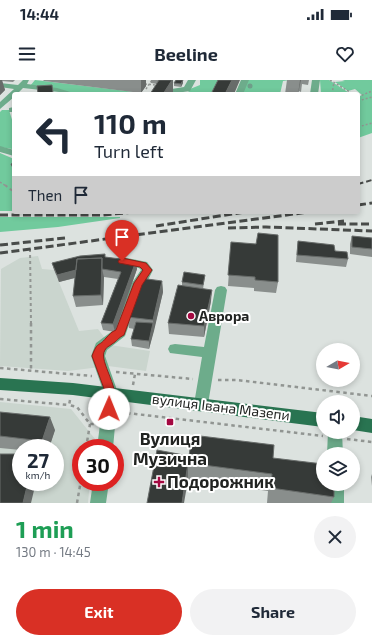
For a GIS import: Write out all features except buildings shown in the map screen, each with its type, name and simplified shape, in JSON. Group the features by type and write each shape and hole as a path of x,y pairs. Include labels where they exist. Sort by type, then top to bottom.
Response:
{"main road":[{"name":"вулиця Івана Мазепи","path":"0,384 111,394 316,419"},
{"path":"360,424 372,426"}],"street":[{"path":"186,92 192,80"},
{"path":"240,92 245,80"},
{"path":"314,92 316,80"},
{"path":"0,85 23,84 64,92"},
{"path":"15,92 23,84"},
{"path":"0,107 12,95"},
{"path":"0,149 12,152"},
{"path":"106,439 111,394 98,356 101,347 110,341 112,336 120,332 138,283 143,279 147,270 143,265 122,261"},
{"path":"201,404 221,290"},
{"path":"175,349 211,353"},
{"path":"98,503 100,491"},
{"path":"336,491 336,503"}],"path":[{"path":"144,92 152,80"},
{"path":"330,80 350,92"},
{"path":"332,92 334,82"},
{"path":"142,84 149,84"},
{"path":"360,96 372,91"},
{"path":"360,101 372,97"},
{"path":"360,126 372,123"},
{"path":"0,182 12,191"},
{"path":"0,368 31,372 30,249"},
{"path":"132,387 135,374"},
{"path":"69,405 71,397"},
{"path":"0,399 77,407 90,424 88,439"},
{"path":"128,407 127,413 316,433"},
{"path":"90,424 97,424"},
{"path":"356,439 372,442"},
{"path":"77,503 79,491"}],"shaded area":[{"path":"38,256 42,269 54,270 79,331 98,329 110,345 150,351 146,371 108,366 68,371 0,366 1,269 20,258"},
{"path":"0,402 71,409 95,439 72,439 72,491 89,491 88,503 0,503"}],"green space":[{"path":"35,80 135,92 66,92 30,86"},
{"path":"200,80 220,80 215,92 188,92 190,89 200,85"},
{"path":"247,80 290,80 283,81 280,92 242,92"},
{"path":"320,80 329,80 348,92 321,92"},
{"path":"342,80 372,80 372,133 360,137 360,96 362,95 355,89 348,91 335,82 345,81"},
{"path":"2,110 9,110 12,120 12,149 0,147 0,112"},
{"path":"0,153 12,158 12,211 0,211"},
{"path":"0,217 120,218 58,227 0,232"}],"railway":[{"path":"360,183 372,180"},
{"path":"360,205 372,203"},
{"path":"0,215 114,214"},
{"path":"156,226 232,214"},
{"path":"0,253 294,214"},
{"path":"315,224 344,221"},
{"path":"338,224 372,224"},
{"path":"228,228 266,227 372,231"},
{"path":"0,245 65,238"}],"place":[{"name":"Аврора","path":"191,316"},
{"name":"Вулиця Музична","path":"170,422"},
{"name":"Подорожник","path":"159,482"}],"route":[{"path":"109,409 111,394 98,356 101,347 110,341 112,336 120,332 138,283 143,279 147,270 143,265 122,261"}]}
